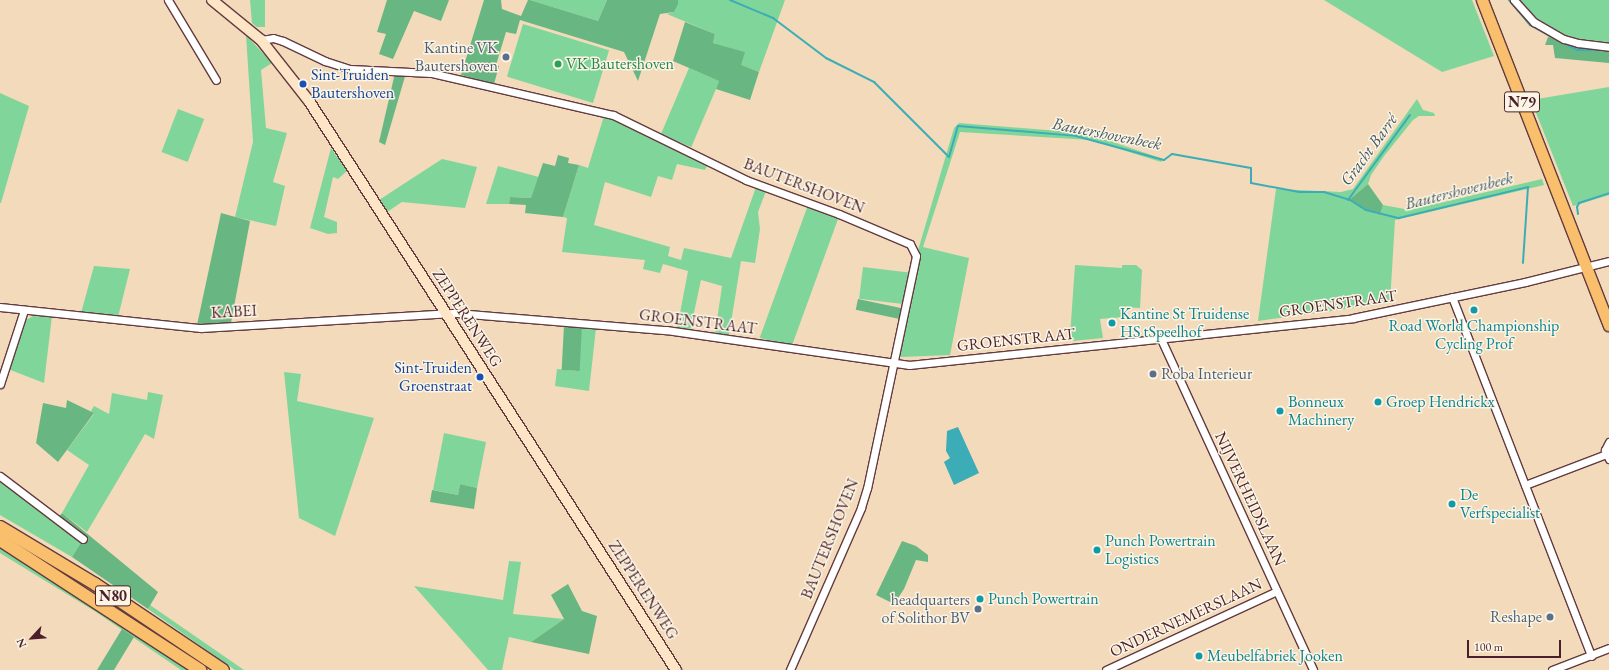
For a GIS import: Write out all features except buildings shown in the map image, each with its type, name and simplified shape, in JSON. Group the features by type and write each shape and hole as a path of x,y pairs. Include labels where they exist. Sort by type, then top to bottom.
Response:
{"highway":[{"name":"N80","path":"0,527 95,584 223,670"},
{"name":"N80","path":"0,540 200,670"}],"main road":[{"name":"N79","path":"1482,0 1582,268 1609,325"}],"street":[{"path":"168,0 216,80"},
{"name":"ZEPPERENWEG","path":"212,0 261,40 308,101 676,670"},
{"path":"1514,0 1534,22 1564,39 1578,43 1609,47"},
{"name":"BAUTERSHOVEN","path":"261,40 273,38 283,41 325,61 350,69 431,73 613,115 746,180 839,214 910,244 916,256 861,508 790,670"},
{"name":"GROENSTRAAT","path":"445,312 666,330 893,363 939,362 1353,318 1609,261"},
{"path":"1452,297 1591,656"},
{"name":"KABEI","path":"0,307 201,328 445,312"},
{"path":"0,384 24,310"},
{"name":"NIJVERHEIDSLAAN","path":"1161,339 1313,670"},
{"path":"1525,485 1607,456 1609,442"},
{"path":"0,476 83,539"},
{"name":"ONDERNEMERSLAAN","path":"1106,670 1277,591"},
{"path":"1552,670 1609,648"}],"green space":[{"path":"250,0 265,0 265,27 257,27 252,23"},
{"path":"387,0 449,0 441,21 414,11 393,59 379,54 386,34 377,32"},
{"path":"484,0 501,0 502,9 521,16 528,0 530,0 598,21 607,0 678,0 678,4 674,12 660,14 638,81 624,52 520,20 516,34 506,32 496,65 499,66 494,84 461,75"},
{"path":"530,0 607,0 598,21"},
{"path":"678,0 785,0 759,72 740,65 744,52 713,43 715,34 667,14 674,12"},
{"path":"1324,0 1472,0 1494,56 1442,72"},
{"path":"1516,0 1609,0 1609,46 1563,36 1536,22"},
{"path":"685,22 715,34 713,43 745,52 741,65 759,72 750,100 716,89 719,81 673,61"},
{"name":"VK Bautershoven","path":"523,24 609,50 593,103 507,77"},
{"path":"246,35 272,63 261,70 266,128 287,133 273,182 285,186 276,226 235,217 253,142"},
{"path":"1548,37 1609,51 1609,63 1555,58 1553,45 1545,45"},
{"path":"689,68 719,81 691,147 661,134"},
{"path":"395,73 406,73 385,145 379,142"},
{"path":"1609,87 1609,195 1573,206 1531,100"},
{"path":"0,93 29,106 1,203 0,203"},
{"path":"1417,99 1423,110 1434,113 1435,116 1419,116 1413,120 1384,156 1371,175 1368,184 1350,199 1358,206 1380,215 1383,205 1410,210 1542,179 1544,185 1395,220 1390,303 1258,321 1276,189 1341,192 1353,189"},
{"path":"178,109 204,119 188,162 162,152"},
{"path":"604,116 635,128 707,166 705,170 677,164 672,180 658,176 651,197 605,182 594,225 670,247 668,256 681,260 684,248 731,258 756,187 766,191 758,212 760,229 755,263 741,261 729,335 715,334 722,286 701,280 690,331 677,329 688,271 663,264 660,273 643,269 645,260 562,252 567,218 563,217 579,165 588,168"},
{"path":"959,123 1071,132 1107,140 1163,159 1161,162 1091,140 960,132 923,247 969,258 950,355 901,357 899,353 919,247 954,128"},
{"path":"331,148 347,171 338,179 333,177 324,217 337,222 337,233 328,234 310,228"},
{"path":"558,155 569,158 568,163 579,165 563,217 525,213 526,205 509,204 510,197 531,198 543,163 555,166"},
{"path":"442,159 477,167 465,208 402,202 387,212 379,200"},
{"path":"498,166 539,177 531,198 510,197 509,204 486,204"},
{"path":"1368,184 1383,205 1380,215 1358,206 1350,199"},
{"path":"808,205 839,216 791,349 760,337"},
{"path":"221,213 250,221 231,323 197,325"},
{"path":"1075,265 1122,268 1122,265 1136,265 1142,270 1140,308 1123,307 1124,317 1100,319 1103,338 1073,341 1070,336"},
{"path":"94,266 130,269 118,317 81,313"},
{"path":"863,267 909,273 905,304 859,299"},
{"path":"858,299 902,308 900,319 856,310"},
{"path":"35,315 52,316 44,383 8,369 24,321"},
{"path":"564,325 582,326 580,371 562,370"},
{"path":"582,326 596,328 589,391 555,386 557,369 576,371"},
{"path":"284,372 301,374 297,401 374,418 335,536 299,518"},
{"path":"148,392 163,395 154,439 145,434 87,532 62,513 89,465 67,450 94,414 91,411 94,406 109,414 112,393 147,400"},
{"path":"67,400 94,413 58,462 36,443 43,403 66,408"},
{"path":"444,433 486,442 477,488 460,484 458,495 433,490"},
{"path":"0,480 81,543 72,557 0,515"},
{"path":"460,484 477,488 474,509 430,502 432,490 458,495"},
{"path":"62,513 158,592 148,609 72,557 84,538 58,518"},
{"path":"902,541 916,546 928,555 928,562 916,560 904,589 894,604 876,595"},
{"path":"0,547 108,615 189,670 181,670 96,612 0,553"},
{"path":"509,561 521,562 513,614 564,619 531,642 509,637 502,670 488,670 414,586 503,600"},
{"path":"568,584 582,611 597,616 589,654 531,642 564,619 551,595"},
{"path":"150,605 244,670 235,670 148,609"},
{"path":"122,629 134,637 114,670 97,670"}],"water":[{"path":"958,427 979,473 954,485 944,462 950,458 946,451 947,431"}],"waterway":[{"name":"Bautershovenbeek","path":"730,0 773,18 826,58 874,82 949,157 958,126 1076,136 1164,160 1172,154 1251,168 1251,183 1299,192 1324,192 1350,200 1366,210 1399,218 1528,187 1523,263"},
{"path":"1509,0 1530,25 1550,36 1578,50 1606,50"},
{"name":"Gracht Barré","path":"1348,200 1410,115"},
{"path":"1578,214 1577,207 1579,203 1609,193"}],"place":[{"name":"Kantine VK Bautershoven","path":"506,57"},
{"name":"VK Bautershoven","path":"558,64"},
{"name":"Sint-Truiden Bautershoven","path":"303,84"},
{"name":"Road World Championship Cycling Prof","path":"1474,310"},
{"name":"Kantine St Truidense HS tSpeelhof","path":"1112,323"},
{"name":"Roba Interieur","path":"1153,374"},
{"name":"Sint-Truiden Groenstraat","path":"480,377"},
{"name":"Groep Hendrickx","path":"1378,402"},
{"name":"Bonneux Machinery","path":"1280,411"},
{"name":"De Verfspecialist","path":"1452,504"},
{"name":"Punch Powertrain Logistics","path":"1097,550"},
{"name":"Punch Powertrain","path":"980,599"},
{"name":"headquarters of Solithor BV","path":"978,609"},
{"name":"Reshape","path":"1550,617"},
{"name":"Meubelfabriek Jooken","path":"1199,656"}]}
